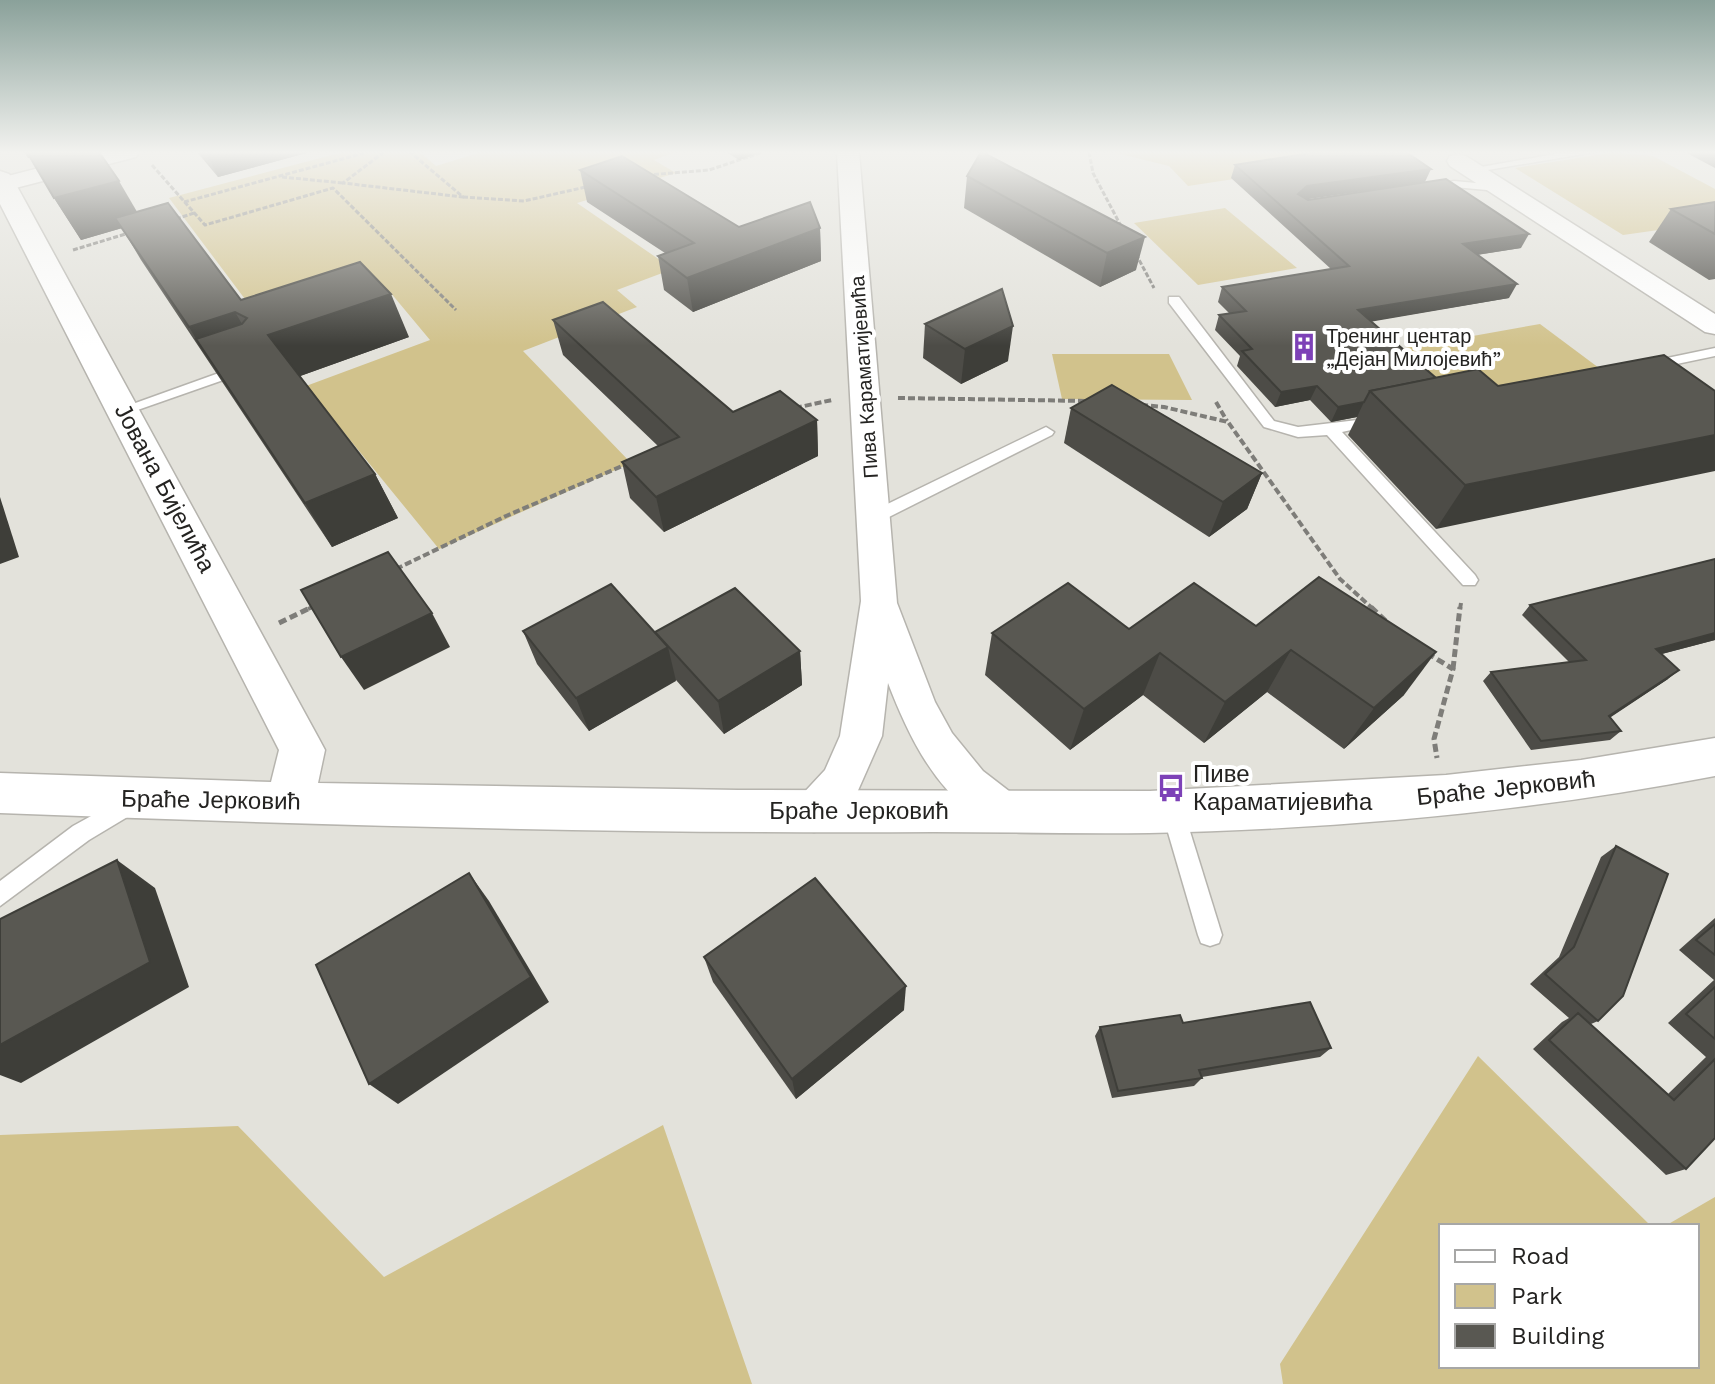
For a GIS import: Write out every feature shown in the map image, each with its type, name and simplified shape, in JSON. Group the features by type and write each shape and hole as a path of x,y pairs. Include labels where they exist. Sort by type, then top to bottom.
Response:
{"street":[{"name":"Јована Бијелића","path":"19,217 302,750 298,774 285,802"},
{"name":"Пива Караматијевића","path":"814,813 841,782 861,736 879,601 875,517 851,398 849,217"},
{"path":"1543,217 1715,326"},
{"name":"Пива Караматијевића","path":"879,601 915,704 931,735 968,784 1002,811"},
{"name":"Браће Јерковић","path":"0,793 138,799 814,813 1173,812 1419,798 1636,773 1715,757"},
{"path":"1636,773 1715,779"}],"lane":[{"path":"1174,300 1269,424 1298,432 1331,430 1392,418"},
{"path":"1635,368 1715,352"},
{"path":"124,410 261,362"},
{"path":"1331,430 1469,580"},
{"path":"875,517 1046,432"},
{"path":"0,895 81,833 138,799"},
{"path":"1173,812 1210,935"}],"path":[{"path":"169,221 183,217"},
{"path":"197,217 205,225 234,217"},
{"path":"362,217 456,310"},
{"path":"60,254 143,229"},
{"path":"782,410 851,398 1101,402"},
{"path":"1132,405 1164,407 1228,422 1340,579 1393,628"},
{"path":"392,571 506,516 631,463"},
{"path":"1438,770 1434,739 1453,669 1460,606 1469,580"},
{"path":"271,627 325,602"},
{"path":"1416,646 1453,669"}],"green space":[{"path":"183,217 597,217 673,269 617,290 637,307 523,351 631,463 439,549 306,386 430,340 390,292 269,331"},
{"path":"1173,217 1235,217 1297,268 1198,285 1134,223"},
{"path":"1593,217 1715,217 1715,222 1623,235"},
{"path":"1540,324 1599,368 1454,396 1400,349"},
{"path":"1052,354 1169,354 1192,400 1062,399"},
{"path":"1478,1056 1649,1224 1439,1224 1439,1368 1699,1368 1699,1224 1668,1224 1715,1197 1715,1384 1283,1384 1280,1364"},
{"path":"663,1125 752,1384 0,1384 0,1135 238,1126 384,1277"}],"building":[{"path":"178,217 241,300 360,262 391,294 268,335 375,474 305,503 196,339 242,324 247,318 235,312 189,327 115,218"},
{"path":"653,217 722,217 739,227 769,217 816,217 820,228 687,278 658,256 694,243"},
{"path":"1041,217 1106,217 1145,237 1107,253"},
{"path":"1293,217 1503,217 1529,234 1463,244 1517,284 1358,310 1436,378 1370,391 1364,402 1338,407 1317,386 1281,392 1242,351 1252,349 1219,315 1246,311 1222,287 1349,266"},
{"path":"1684,217 1715,217 1715,234"},
{"path":"1002,289 1013,326 965,349 925,324"},
{"path":"603,302 733,412 780,391 817,420 656,497 622,462 679,437 553,320"},
{"path":"1664,355 1715,391 1715,435 1465,485 1370,391 1478,369 1498,386"},
{"path":"1112,385 1262,473 1223,502 1071,408"},
{"path":"388,552 432,613 341,657 301,590"},
{"path":"1715,559 1715,633 1656,649 1679,670 1609,716 1621,731 1541,741 1491,672 1586,660 1530,605"},
{"path":"1319,577 1436,652 1374,708 1291,650 1225,702 1160,653 1084,709 992,633 1068,583 1129,629 1194,583 1256,626"},
{"path":"611,584 668,647 576,698 523,631"},
{"path":"735,588 800,651 718,701 655,632"},
{"path":"1616,846 1668,874 1623,996 1598,1021 1545,974 1574,947"},
{"path":"117,860 150,962 0,1045 0,919"},
{"path":"469,873 531,977 369,1084 316,965"},
{"path":"815,878 906,986 792,1079 704,957"},
{"path":"1715,924 1715,955 1696,940"},
{"path":"1715,987 1715,1039 1686,1014"},
{"path":"1310,1002 1331,1048 1199,1070 1202,1078 1118,1091 1100,1027 1180,1015 1183,1023"},
{"path":"1578,1013 1674,1100 1715,1059 1715,1138 1686,1169 1549,1040"}],"place":[{"name":"Тренинг центар „Дејан Милојевић”","path":"1304,347"},
{"name":"Пиве Караматијевића","path":"1171,788"}]}
